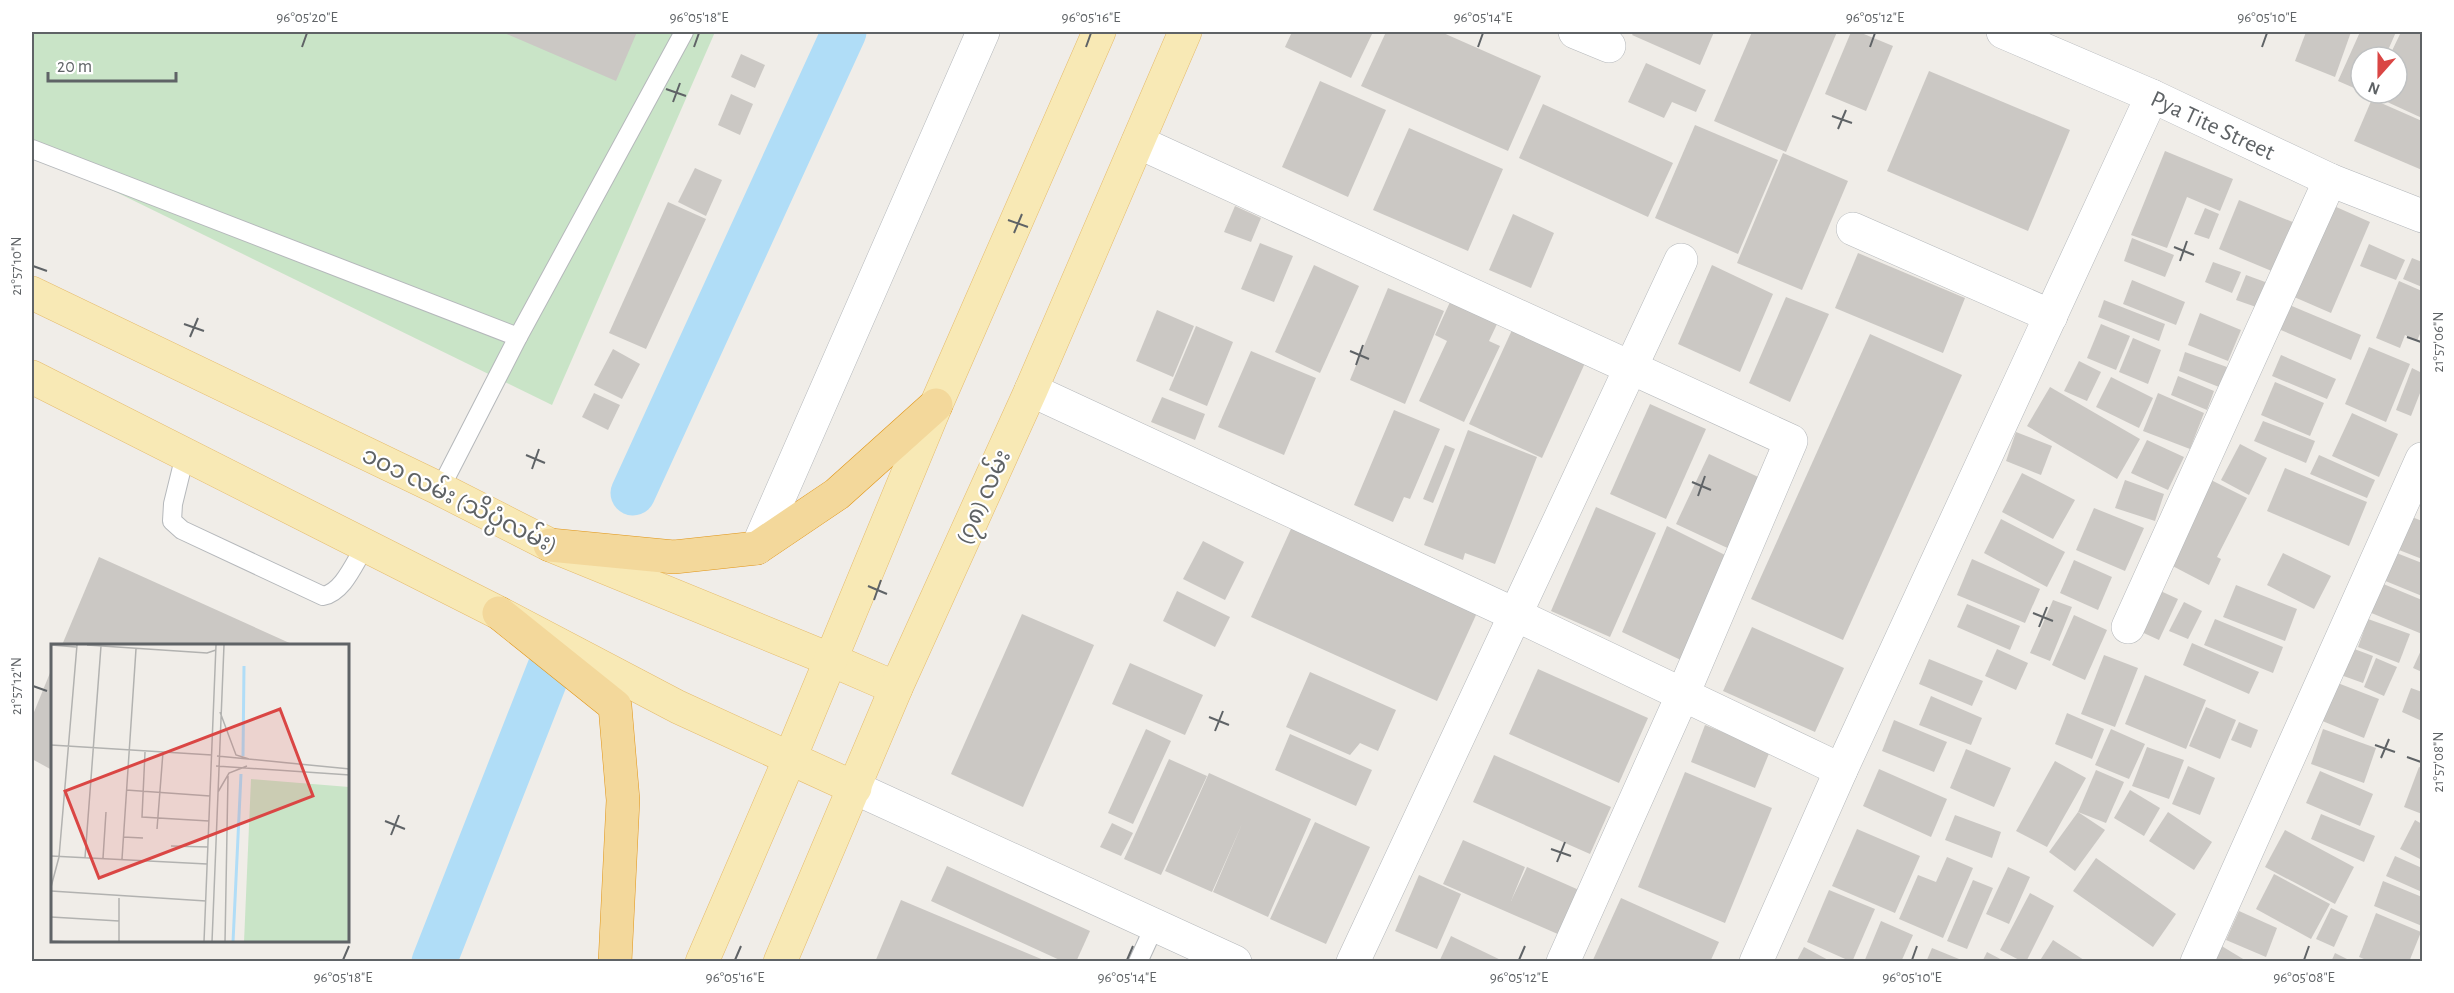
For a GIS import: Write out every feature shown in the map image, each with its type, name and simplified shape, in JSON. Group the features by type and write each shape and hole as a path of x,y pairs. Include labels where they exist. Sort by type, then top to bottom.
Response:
{"highway":[{"path":"550,545 674,557 757,548 837,494 936,405"},
{"path":"499,613 615,706 623,800 615,962"}],"main road":[{"path":"702,962 790,758 829,658 936,405 1099,32"},
{"name":"(၇၈) လမ်း","path":"780,962 896,688 1031,390 1185,32"},
{"name":"၁၀၁ လမ်း (သိပ္ပံလမ်း)","path":"32,293 440,489 550,545 829,658 896,688"},
{"path":"32,377 366,545 678,707 855,788"}],"street":[{"path":"757,548 983,32"},
{"path":"1575,32 1609,46"},
{"name":"Pya Tite Street","path":"2003,32 2152,96 2330,180 2422,216"},
{"path":"1756,962 1841,770 2152,96"},
{"path":"1138,142 1629,369 1791,441 1683,694 1563,962"},
{"path":"2128,627 2330,180"},
{"path":"1853,228 2051,316"},
{"path":"1353,962 1681,260"},
{"path":"1031,390 1514,614 1841,770"},
{"path":"2197,962 2422,459"},
{"path":"855,788 1235,962"}],"lane":[{"path":"440,489 518,337 684,32"},
{"path":"32,149 518,337"},
{"path":"185,455 173,504 172,521 182,530 323,596 330,595 339,588 366,545"},
{"path":"1138,962 1155,925"}],"green space":[{"path":"32,32 715,32 552,405 32,151"}],"building":[{"path":"502,32 637,32 616,81"},
{"path":"1292,32 1373,32 1351,78 1285,47"},
{"path":"1386,32 1441,32 1541,76 1508,151 1361,86"},
{"path":"1634,32 1714,32 1700,65 1632,35"},
{"path":"1752,32 1837,32 1786,152 1714,121"},
{"path":"1851,32 1859,32 1893,46 1866,111 1825,94"},
{"path":"2306,32 2351,32 2335,77 2295,61"},
{"path":"2360,32 2396,32 2390,45 2354,45"},
{"path":"2401,32 2422,32 2422,118 2394,105 2409,105 2409,45 2395,45"},
{"path":"741,54 765,65 755,88 731,77"},
{"path":"2349,56 2349,86 2338,81"},
{"path":"1646,63 1706,90 1696,112 1672,102 1664,118 1628,102"},
{"path":"1929,71 2070,130 2028,231 1887,171"},
{"path":"1320,81 1386,110 1348,197 1282,167"},
{"path":"731,94 753,104 740,135 718,125"},
{"path":"1543,104 1673,163 1648,217 1519,158"},
{"path":"2369,105 2386,105 2422,121 2422,170 2354,141"},
{"path":"1695,125 1778,160 1738,254 1655,218"},
{"path":"1409,128 1503,169 1468,251 1373,210"},
{"path":"2165,151 2233,179 2220,211 2187,197 2167,248 2131,235"},
{"path":"1783,153 1848,181 1802,290 1737,263"},
{"path":"695,168 722,180 706,216 678,202"},
{"path":"2239,200 2295,223 2274,272 2219,249"},
{"path":"668,202 706,219 646,349 609,333"},
{"path":"2325,202 2370,222 2331,313 2285,293"},
{"path":"1235,206 1261,218 1251,242 1224,232"},
{"path":"2205,208 2219,214 2209,239 2194,234"},
{"path":"1513,214 1554,233 1531,288 1489,270"},
{"path":"2132,238 2174,255 2165,277 2124,261"},
{"path":"1260,243 1293,256 1274,302 1241,289"},
{"path":"2369,244 2405,260 2396,280 2360,266"},
{"path":"1858,253 1965,298 1943,353 1835,308"},
{"path":"2412,258 2422,262 2422,287 2403,279"},
{"path":"2213,262 2241,272 2232,293 2205,282"},
{"path":"1314,265 1359,286 1320,373 1275,352"},
{"path":"1712,265 1773,294 1740,372 1678,344"},
{"path":"2246,275 2268,283 2259,308 2236,300"},
{"path":"2132,280 2185,302 2176,325 2123,304"},
{"path":"2399,281 2422,291 2422,329 2417,341 2405,335 2400,348 2376,338"},
{"path":"1388,288 1444,311 1405,404 1350,380"},
{"path":"1786,297 1829,314 1790,402 1749,383"},
{"path":"2104,300 2165,324 2159,341 2098,317"},
{"path":"1450,302 1497,324 1489,341 1500,346 1464,422 1419,401 1447,341 1435,335"},
{"path":"2287,304 2361,335 2351,360 2276,328"},
{"path":"1157,310 1194,326 1173,377 1136,361"},
{"path":"2200,313 2241,330 2228,361 2188,345"},
{"path":"2101,324 2130,336 2116,370 2087,358"},
{"path":"1196,326 1233,342 1207,406 1169,390"},
{"path":"1512,330 1585,363 1542,458 1469,424"},
{"path":"1870,334 1962,375 1843,640 1751,599"},
{"path":"2133,338 2161,350 2148,384 2119,372"},
{"path":"2369,347 2410,364 2386,422 2345,404"},
{"path":"613,349 640,364 622,399 594,385"},
{"path":"1251,351 1316,378 1284,455 1218,427"},
{"path":"2185,352 2227,367 2219,387 2179,371"},
{"path":"2281,355 2336,379 2327,399 2272,376"},
{"path":"2079,361 2101,372 2087,401 2064,391"},
{"path":"2412,368 2422,373 2422,388 2411,416 2396,410"},
{"path":"2178,376 2214,391 2207,410 2171,395"},
{"path":"2111,377 2153,398 2139,428 2096,407"},
{"path":"2275,382 2324,403 2310,436 2261,415"},
{"path":"2050,387 2140,439 2117,479 2027,426"},
{"path":"594,393 620,405 608,430 582,417"},
{"path":"2158,393 2204,413 2190,449 2143,431"},
{"path":"1162,397 1205,414 1195,440 1151,422"},
{"path":"1650,404 1706,429 1666,519 1610,494"},
{"path":"1394,410 1440,429 1410,499 1404,497 1393,522 1354,505"},
{"path":"2352,413 2398,434 2379,477 2332,456"},
{"path":"2263,421 2315,441 2306,463 2254,441"},
{"path":"1468,430 1537,457 1495,564 1465,553 1463,560 1424,545"},
{"path":"2016,432 2052,446 2041,475 2006,461"},
{"path":"2147,440 2184,457 2168,490 2131,473"},
{"path":"2240,444 2267,458 2249,495 2221,480"},
{"path":"1445,445 1455,449 1433,503 1423,499"},
{"path":"1709,454 1769,482 1736,552 1676,524"},
{"path":"2319,455 2375,480 2367,498 2310,474"},
{"path":"2285,468 2367,502 2349,546 2267,511"},
{"path":"2022,473 2075,500 2053,539 2002,512"},
{"path":"2209,479 2247,498 2217,557 2221,559 2209,585 2163,561"},
{"path":"2125,480 2164,494 2155,521 2115,508"},
{"path":"1596,507 1656,533 1610,637 1551,611"},
{"path":"2094,508 2144,528 2125,571 2076,550"},
{"path":"2412,517 2422,521 2422,559 2399,550"},
{"path":"2001,519 2065,552 2047,587 1984,553"},
{"path":"1295,520 1481,604 1437,701 1251,617"},
{"path":"1667,526 1731,558 1685,662 1622,632"},
{"path":"1203,541 1244,562 1225,600 1183,579"},
{"path":"2394,552 2422,563 2422,596 2383,580"},
{"path":"2283,553 2331,576 2314,609 2267,585"},
{"path":"99,557 292,644 62,644"},
{"path":"1972,559 2040,589 2025,623 1957,595"},
{"path":"2074,560 2112,577 2098,610 2060,593"},
{"path":"2381,583 2422,600 2422,634 2369,612"},
{"path":"2236,585 2297,609 2285,641 2223,617"},
{"path":"2154,588 2178,599 2159,640 2135,629"},
{"path":"1177,591 1230,617 1215,647 1163,621"},
{"path":"2053,600 2072,607 2050,661 2030,653"},
{"path":"2184,602 2202,611 2188,639 2169,631"},
{"path":"1967,604 2020,626 2010,650 1957,627"},
{"path":"1022,614 1094,645 1023,807 951,774"},
{"path":"2074,615 2107,630 2085,680 2052,665"},
{"path":"2215,619 2283,647 2273,673 2204,645"},
{"path":"2368,619 2410,634 2399,663 2358,647"},
{"path":"1752,627 1844,668 1815,732 1723,691"},
{"path":"2192,643 2259,672 2249,694 2183,665"},
{"path":"2349,647 2373,656 2363,683 2338,674"},
{"path":"2422,648 2422,672 2413,668"},
{"path":"1997,649 2028,663 2016,690 1985,676"},
{"path":"2104,655 2138,668 2115,727 2081,714"},
{"path":"2376,658 2397,667 2384,696 2364,687"},
{"path":"1929,659 1983,681 1972,706 1919,684"},
{"path":"1130,663 1203,695 1185,735 1112,704"},
{"path":"1538,669 1648,718 1619,783 1509,734"},
{"path":"51,670 51,769 32,759 32,717"},
{"path":"1310,672 1396,710 1378,751 1360,743 1350,755 1286,727"},
{"path":"2145,675 2206,700 2186,749 2125,724"},
{"path":"2330,680 2379,699 2364,738 2315,718"},
{"path":"2411,688 2422,692 2422,721 2402,712"},
{"path":"1931,696 1982,718 1971,745 1919,725"},
{"path":"2206,707 2236,720 2220,759 2189,746"},
{"path":"2067,713 2104,729 2092,759 2055,744"},
{"path":"1894,720 1947,742 1934,772 1882,751"},
{"path":"2239,722 2258,730 2251,748 2231,740"},
{"path":"1705,725 1770,751 1755,788 1691,762"},
{"path":"1146,729 1171,741 1133,824 1108,813"},
{"path":"2111,729 2145,744 2129,779 2095,765"},
{"path":"2323,729 2376,748 2364,783 2311,764"},
{"path":"1290,734 1372,770 1356,806 1275,770"},
{"path":"2147,747 2184,760 2169,799 2132,786"},
{"path":"1966,749 2011,768 1994,807 1950,788"},
{"path":"1494,755 1611,807 1590,854 1473,802"},
{"path":"1169,759 1207,776 1161,875 1124,859"},
{"path":"2055,761 2086,778 2047,847 2016,831"},
{"path":"2188,766 2215,778 2200,815 2172,804"},
{"path":"2419,767 2422,768 2422,814 2404,807"},
{"path":"1879,769 1947,799 1931,837 1863,806"},
{"path":"2096,770 2124,782 2106,823 2078,812"},
{"path":"2320,771 2373,794 2360,826 2306,803"},
{"path":"1685,772 1772,808 1725,923 1638,887"},
{"path":"1209,773 1311,819 1268,917 1213,892 1242,824 1212,892 1165,871"},
{"path":"2130,790 2160,808 2144,836 2114,818"},
{"path":"2078,812 2105,830 2075,871 2049,852"},
{"path":"2168,812 2212,842 2194,870 2149,841"},
{"path":"2321,814 2375,836 2364,862 2311,839"},
{"path":"1955,815 2001,832 1992,858 1945,840"},
{"path":"2415,820 2422,824 2422,860 2400,849"},
{"path":"1315,822 1370,847 1326,944 1270,919"},
{"path":"1112,823 1133,833 1121,856 1100,847"},
{"path":"1857,829 1920,856 1895,913 1832,886"},
{"path":"2285,830 2354,867 2335,904 2265,867"},
{"path":"1463,840 1525,867 1511,901 1527,867 1579,890 1560,935 1443,884"},
{"path":"2395,856 2422,868 2422,892 2386,876"},
{"path":"1947,857 1973,868 1943,938 1899,919 1918,875 1936,882"},
{"path":"2096,858 2176,914 2153,947 2073,891"},
{"path":"947,866 1090,931 1076,962 1064,962 931,901"},
{"path":"2008,867 2030,877 2009,924 1986,914"},
{"path":"2274,874 2330,904 2311,939 2256,909"},
{"path":"1419,875 1461,894 1437,949 1395,931"},
{"path":"1973,880 1993,888 1967,949 1947,941"},
{"path":"2383,881 2422,897 2422,926 2374,906"},
{"path":"1829,890 1875,909 1852,962 1807,942"},
{"path":"2030,893 2054,906 2026,962 2023,962 2000,950"},
{"path":"1621,898 1719,942 1710,962 1592,962"},
{"path":"901,900 1046,961 1046,962 875,962"},
{"path":"2331,908 2348,916 2334,947 2316,939"},
{"path":"2239,911 2277,928 2266,957 2226,940"},
{"path":"2376,913 2421,932 2409,962 2371,962 2359,957"},
{"path":"1881,921 1913,935 1901,962 1864,962"},
{"path":"1451,936 1505,962 1439,962"},
{"path":"2053,940 2087,962 2039,962"},
{"path":"2220,945 2248,962 2211,962"},
{"path":"1804,947 1832,962 1796,962"},
{"path":"1932,948 1964,961 1964,962 1926,962"},
{"path":"1987,952 2006,962 1982,962"},
{"path":"2335,953 2353,962 2331,962"}],"waterway":[{"path":"633,493 844,32"},
{"path":"434,962 552,662"}]}
